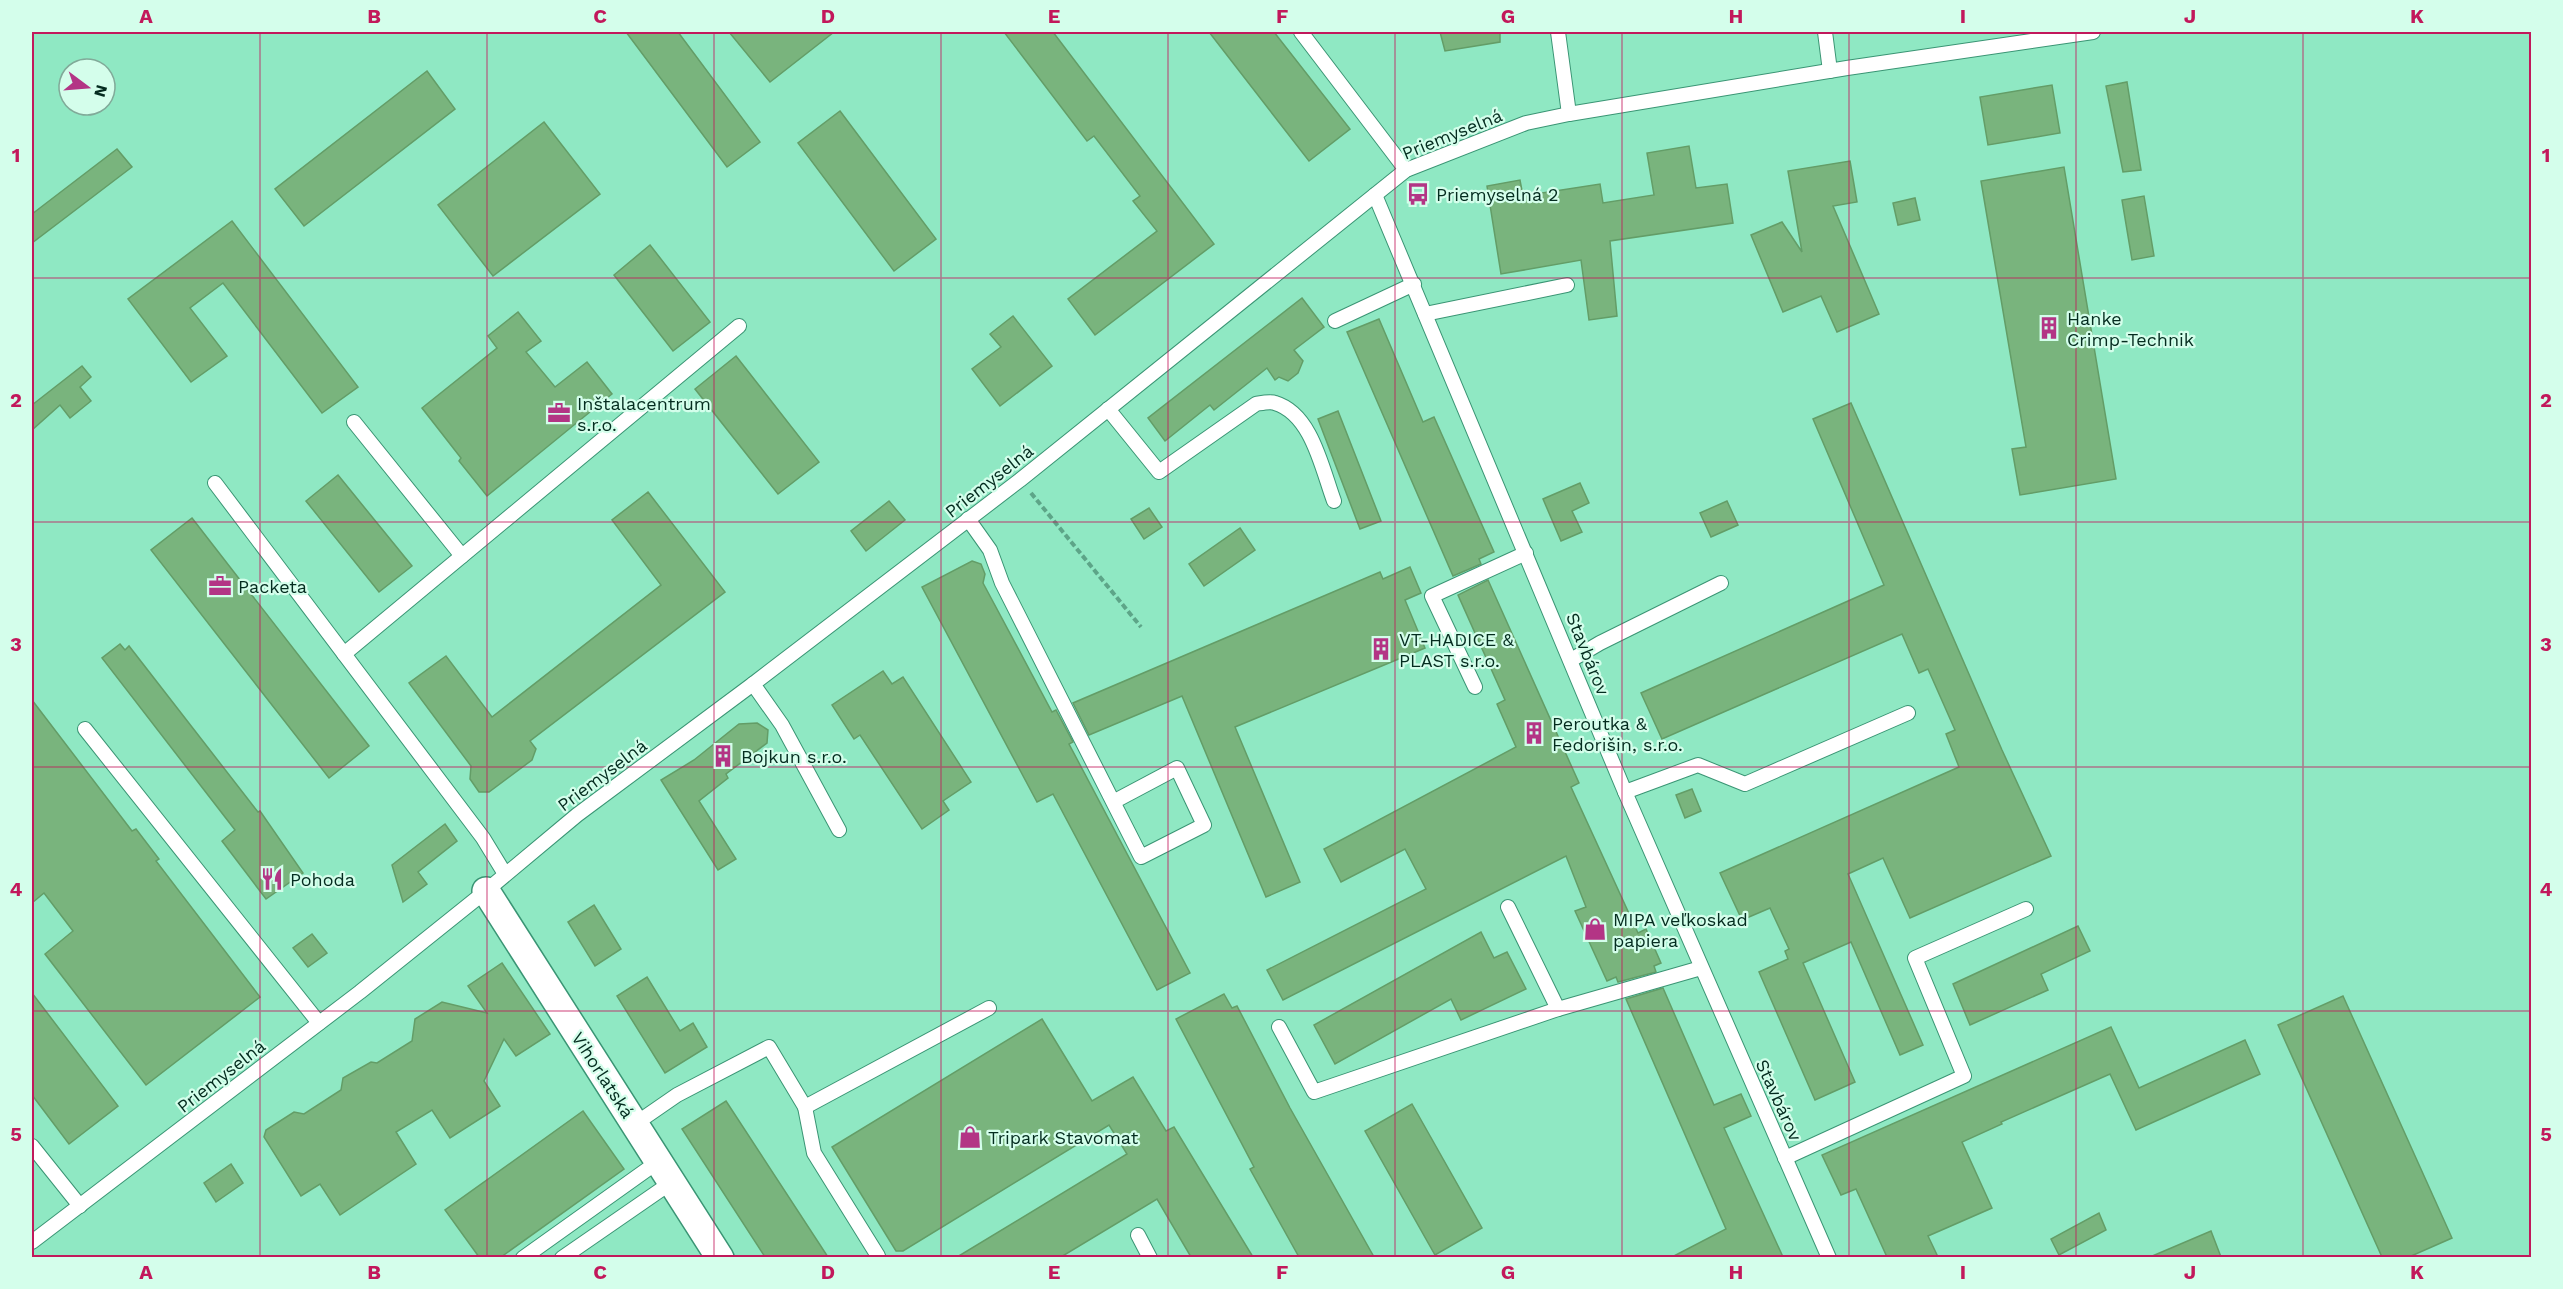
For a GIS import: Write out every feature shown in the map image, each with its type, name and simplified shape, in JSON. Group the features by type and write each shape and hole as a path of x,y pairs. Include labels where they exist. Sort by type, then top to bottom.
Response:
{"street":[{"name":"Vihorlatská","path":"496,883 635,1124 720,1257"}],"lane":[{"path":"1301,32 1406,170"},
{"path":"1558,32 1569,114"},
{"path":"1826,32 1830,71"},
{"name":"Priemyselná","path":"32,1242 319,1023 496,883 577,815 1020,480 1406,170 1526,123 1569,114 2013,38 2093,32"},
{"name":"Stavbárov","path":"1375,195 1625,792 1829,1257"},
{"path":"1335,321 1414,284"},
{"path":"1425,314 1567,285"},
{"path":"344,654 739,326"},
{"path":"1108,409 1159,472 1256,404 1274,402 1290,411 1304,423 1334,501"},
{"path":"354,422 462,556"},
{"path":"215,483 483,838 496,883"},
{"path":"968,519 990,550 1002,583 1113,802 1141,857 1204,825 1176,768 1113,802"},
{"path":"1475,687 1432,596 1526,553"},
{"path":"1571,660 1600,643 1721,583"},
{"path":"753,684 782,725 839,830"},
{"path":"1625,792 1698,765 1744,784 1908,713"},
{"path":"85,729 319,1023"},
{"path":"1508,908 1558,1009"},
{"path":"1785,1158 1964,1076 1915,958 2026,909"},
{"path":"1279,1027 1314,1092 1558,1009 1701,968"},
{"path":"805,1107 989,1008"},
{"path":"635,1124 677,1095 769,1047 805,1107 814,1153 878,1256"},
{"path":"32,1146 80,1206"},
{"path":"523,1257 665,1171"},
{"path":"562,1257 665,1171"},
{"path":"1138,1235 1150,1257"}],"path":[{"path":"1020,480 1141,627"}],"building":[{"path":"626,32 678,32 760,142 727,167"},
{"path":"729,32 834,32 770,82"},
{"path":"1004,32 1053,32 1214,244 1095,335 1068,299 1157,231 1133,201 1140,196 1094,136 1087,141"},
{"path":"1209,32 1274,32 1350,129 1309,161"},
{"path":"1440,32 1500,32 1500,42 1445,51"},
{"path":"427,71 455,109 304,226 275,189"},
{"path":"2127,82 2141,170 2123,172 2106,86"},
{"path":"2052,85 2060,133 1988,145 1980,97"},
{"path":"840,111 936,239 894,271 798,143"},
{"path":"544,122 600,194 493,276 438,205"},
{"path":"1689,146 1696,188 1727,184 1733,223 1610,241 1617,316 1589,320 1581,260 1501,274 1487,186 1520,180 1523,196 1600,184 1603,203 1654,195 1647,153"},
{"path":"117,149 132,167 32,243 32,214"},
{"path":"1850,161 1857,202 1833,206 1879,314 1837,332 1821,296 1783,312 1751,235 1782,222 1802,252 1788,171"},
{"path":"2064,167 2116,479 2020,495 2012,449 2026,447 1981,181"},
{"path":"2144,196 2154,256 2132,260 2122,200"},
{"path":"1915,198 1920,220 1898,225 1893,203"},
{"path":"232,221 358,387 322,413 223,283 190,308 227,356 191,382 128,299"},
{"path":"650,245 710,322 673,351 614,275"},
{"path":"1302,298 1324,327 1294,350 1303,361 1298,373 1288,381 1279,377 1275,380 1267,368 1214,410 1210,405 1165,441 1148,418"},
{"path":"518,312 541,341 526,352 555,387 587,362 612,394 487,496 422,408 497,348 488,336"},
{"path":"1013,316 1052,366 1000,406 972,369 1001,347 990,334"},
{"path":"1379,319 1423,422 1434,417 1494,552 1479,559 1481,564 1453,576 1347,332"},
{"path":"736,356 819,462 778,494 695,389"},
{"path":"82,366 91,377 80,387 91,401 70,418 60,405 32,430 32,405"},
{"path":"1851,403 2002,750 2051,856 1910,918 1883,858 1848,874 1923,1045 1900,1055 1851,942 1803,963 1855,1082 1815,1100 1759,972 1788,959 1785,951 1789,949 1770,908 1742,920 1720,873 1959,767 1946,734 1955,730 1928,669 1919,673 1902,634 1662,739 1641,693 1884,585 1813,419"},
{"path":"1338,411 1381,521 1360,529 1318,419"},
{"path":"338,475 412,566 379,592 306,501"},
{"path":"1580,483 1589,503 1572,511 1582,532 1561,541 1543,499"},
{"path":"648,492 725,592 530,741 536,749 532,760 489,792 479,792 470,779 471,766 409,683 446,656 492,717 661,585 612,520"},
{"path":"889,501 905,520 866,551 851,531"},
{"path":"1727,501 1738,525 1711,537 1700,513"},
{"path":"1149,508 1162,527 1144,539 1131,519"},
{"path":"192,518 369,746 329,778 151,550"},
{"path":"1240,528 1255,550 1204,586 1189,564"},
{"path":"972,561 981,564 985,574 983,583 1052,712 1056,710 1073,742 1069,744 1190,973 1157,990 1053,794 1037,802 922,587"},
{"path":"1410,567 1421,593 1405,600 1425,648 1235,727 1300,882 1266,897 1182,696 1089,735 1073,703 1380,572 1383,579"},
{"path":"1488,580 1579,783 1571,787 1638,933 1646,929 1661,963 1654,966 1656,972 1618,982 1616,977 1607,981 1575,911 1586,907 1566,856 1283,1000 1267,970 1426,889 1405,849 1341,882 1324,849 1516,747 1497,704 1505,700 1458,595"},
{"path":"120,644 125,650 129,646 258,812 260,811 303,873 266,899 222,841 235,830 102,658"},
{"path":"883,671 892,684 903,677 971,782 943,801 949,810 922,829 860,735 854,739 832,705"},
{"path":"32,700 132,831 136,829 159,859 156,861 260,997 146,1085 45,954 73,931 44,893 32,903"},
{"path":"757,723 768,730 767,743 726,774 728,778 699,801 736,859 718,870 661,780 694,760 739,724"},
{"path":"1692,789 1701,811 1685,818 1676,795"},
{"path":"445,824 457,841 418,872 427,884 403,902 392,865"},
{"path":"594,905 621,949 595,966 568,922"},
{"path":"2078,926 2090,951 2041,974 2048,990 1970,1025 1953,984"},
{"path":"1481,932 1494,958 1507,952 1526,989 1461,1020 1451,999 1335,1064 1314,1025"},
{"path":"312,934 327,953 308,967 293,948"},
{"path":"502,963 550,1034 516,1056 504,1039 484,1081 500,1106 450,1138 432,1110 396,1132 416,1164 340,1215 320,1184 301,1196 264,1137 266,1130 294,1112 304,1114 341,1090 343,1078 371,1062 377,1063 412,1041 415,1019 442,1002 487,1013 468,986"},
{"path":"647,977 680,1031 693,1023 707,1047 665,1073 617,996"},
{"path":"1663,988 1714,1105 1741,1094 1751,1116 1724,1128 1783,1257 1672,1257 1726,1229 1626,999"},
{"path":"32,993 118,1106 69,1144 32,1095"},
{"path":"1224,994 1232,1008 1237,1006 1290,1108 1374,1257 1299,1257 1250,1169 1254,1167 1176,1019"},
{"path":"2343,996 2452,1238 2409,1257 2382,1257 2278,1025"},
{"name":"Tripark Stavomat","path":"1042,1019 1092,1101 1133,1077 1166,1131 1174,1127 1253,1257 1191,1257 1157,1199 1061,1257 957,1257 1127,1154 1109,1125 903,1251 896,1251 832,1147"},
{"path":"2111,1027 2139,1088 2245,1040 2260,1074 2136,1130 2110,1074 2001,1122 2002,1124 1962,1142 1992,1208 1928,1236 1938,1257 1887,1257 1856,1189 1841,1195 1822,1155"},
{"path":"726,1101 828,1257 765,1257 682,1129"},
{"path":"1412,1104 1482,1228 1435,1255 1365,1131"},
{"path":"583,1111 624,1169 501,1257 479,1257 445,1210"},
{"path":"231,1164 243,1183 216,1202 204,1183"},
{"path":"2099,1213 2106,1230 2059,1255 2051,1239"},
{"path":"2211,1231 2221,1257 2150,1257"}],"place":[{"name":"Priemyselná 2","path":"1418,194"},
{"name":"Hanke Crimp-Technik","path":"2049,328"},
{"name":"Inštalacentrum s.r.o.","path":"559,413"},
{"name":"Packeta","path":"220,586"},
{"name":"VT-HADICE & PLAST s.r.o.","path":"1381,649"},
{"name":"Peroutka & Fedorišin, s.r.o.","path":"1534,733"},
{"name":"Bojkun s.r.o.","path":"723,756"},
{"name":"Pohoda","path":"272,879"},
{"name":"MIPA veľkoskad papiera","path":"1595,929"},
{"name":"Tripark Stavomat","path":"970,1137"}]}
